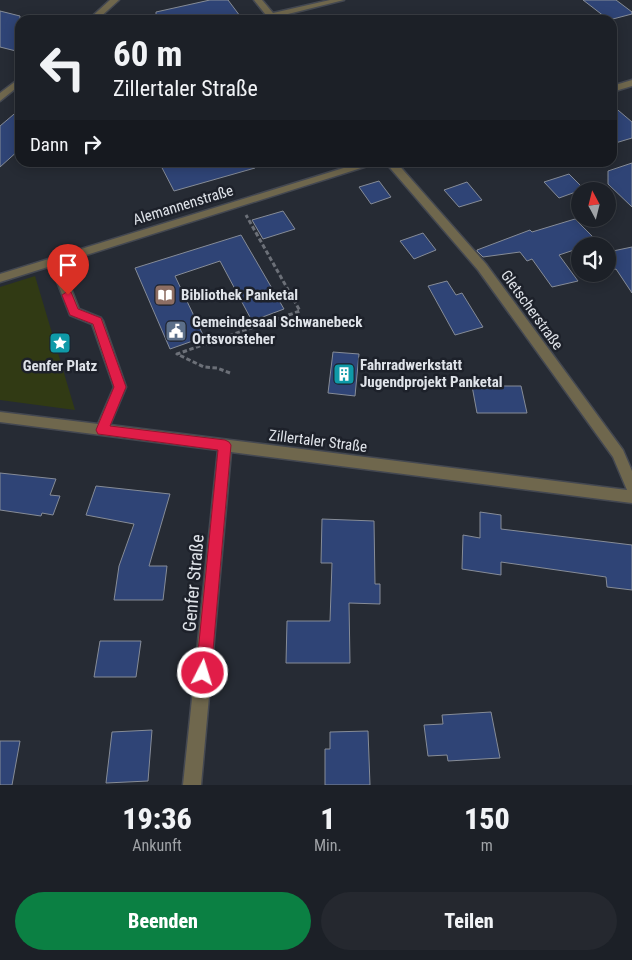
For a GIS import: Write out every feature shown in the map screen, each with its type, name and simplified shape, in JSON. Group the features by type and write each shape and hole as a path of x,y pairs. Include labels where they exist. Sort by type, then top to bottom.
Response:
{"street":[{"path":"98,15 116,0"},
{"path":"258,0 270,15"},
{"path":"284,15 340,0"},
{"path":"617,88 632,83"},
{"path":"0,98 15,85"},
{"name":"Alemannenstraße","path":"0,278 359,167"},
{"name":"Gletscherstraße","path":"394,167 482,267 618,454 632,487"},
{"path":"54,261 74,312 97,321 120,387 102,430"},
{"name":"Zillertaler Straße","path":"0,417 632,497"},
{"name":"Genfer Straße","path":"192,785 225,445"}],"path":[{"path":"230,373 217,368 204,367 177,354 300,311 239,204"}],"green space":[{"path":"35,276 75,410 0,400 0,287"}],"building":[{"path":"210,0 228,0 239,15 156,15 156,12"},
{"path":"583,0 616,0 632,12 632,14 617,18 617,15 602,15"},
{"path":"0,11 16,15 15,51 0,47"},
{"path":"617,109 632,122 632,138 617,142"},
{"path":"15,113 15,154 0,167 0,126"},
{"path":"632,163 632,207 616,192 616,182 608,182 608,171"},
{"path":"162,167 255,167 255,168 174,191"},
{"path":"569,174 577,182 571,182 571,194 559,198 544,182"},
{"path":"379,181 391,197 371,204 359,187"},
{"path":"467,182 482,200 459,207 444,190"},
{"path":"283,211 295,229 263,239 252,220"},
{"path":"571,220 571,228 584,228 593,237 571,237 571,251 559,255 571,271 571,282 574,282 552,287 532,259 527,261 520,252 483,257 477,251 530,230 532,232"},
{"path":"423,233 436,250 414,259 400,241"},
{"path":"241,235 284,309 252,321 220,261 175,276 204,337 170,349 135,268"},
{"path":"632,247 632,293 616,269 616,250"},
{"path":"447,281 456,295 462,293 483,327 455,335 428,286"},
{"name":"Fahrradwerkstatt Jugendprojekt Panketal","path":"333,352 359,354 355,396 328,393"},
{"path":"472,386 521,386 527,413 477,413"},
{"path":"0,473 56,479 50,495 60,496 53,515 42,513 41,516 0,510"},
{"path":"96,486 170,494 149,566 167,566 163,600 114,600 119,566 134,524 86,515"},
{"path":"480,512 501,515 501,529 632,545 632,590 607,587 606,577 501,562 501,575 462,569 463,535 480,538"},
{"path":"322,519 374,521 375,584 380,584 380,604 349,603 350,663 286,663 287,621 330,621 332,563 321,563"},
{"path":"100,641 141,641 136,677 94,677"},
{"path":"491,712 500,758 448,761 447,755 428,756 424,725 443,724 442,715"},
{"path":"152,730 148,781 106,783 112,732"},
{"path":"368,731 370,785 325,785 325,749 330,749 330,732"},
{"path":"0,741 20,741 12,785 0,785"}],"place":[{"name":"Bibliothek Panketal","path":"165,295"},
{"name":"Gemeindesaal Schwanebeck Ortsvorsteher","path":"176,331"},
{"name":"Genfer Platz","path":"60,343"},
{"name":"Fahrradwerkstatt Jugendprojekt Panketal","path":"344,374"}],"route":[{"path":"68,295 74,312 97,321 120,387 102,430 225,445 203,673"}]}
